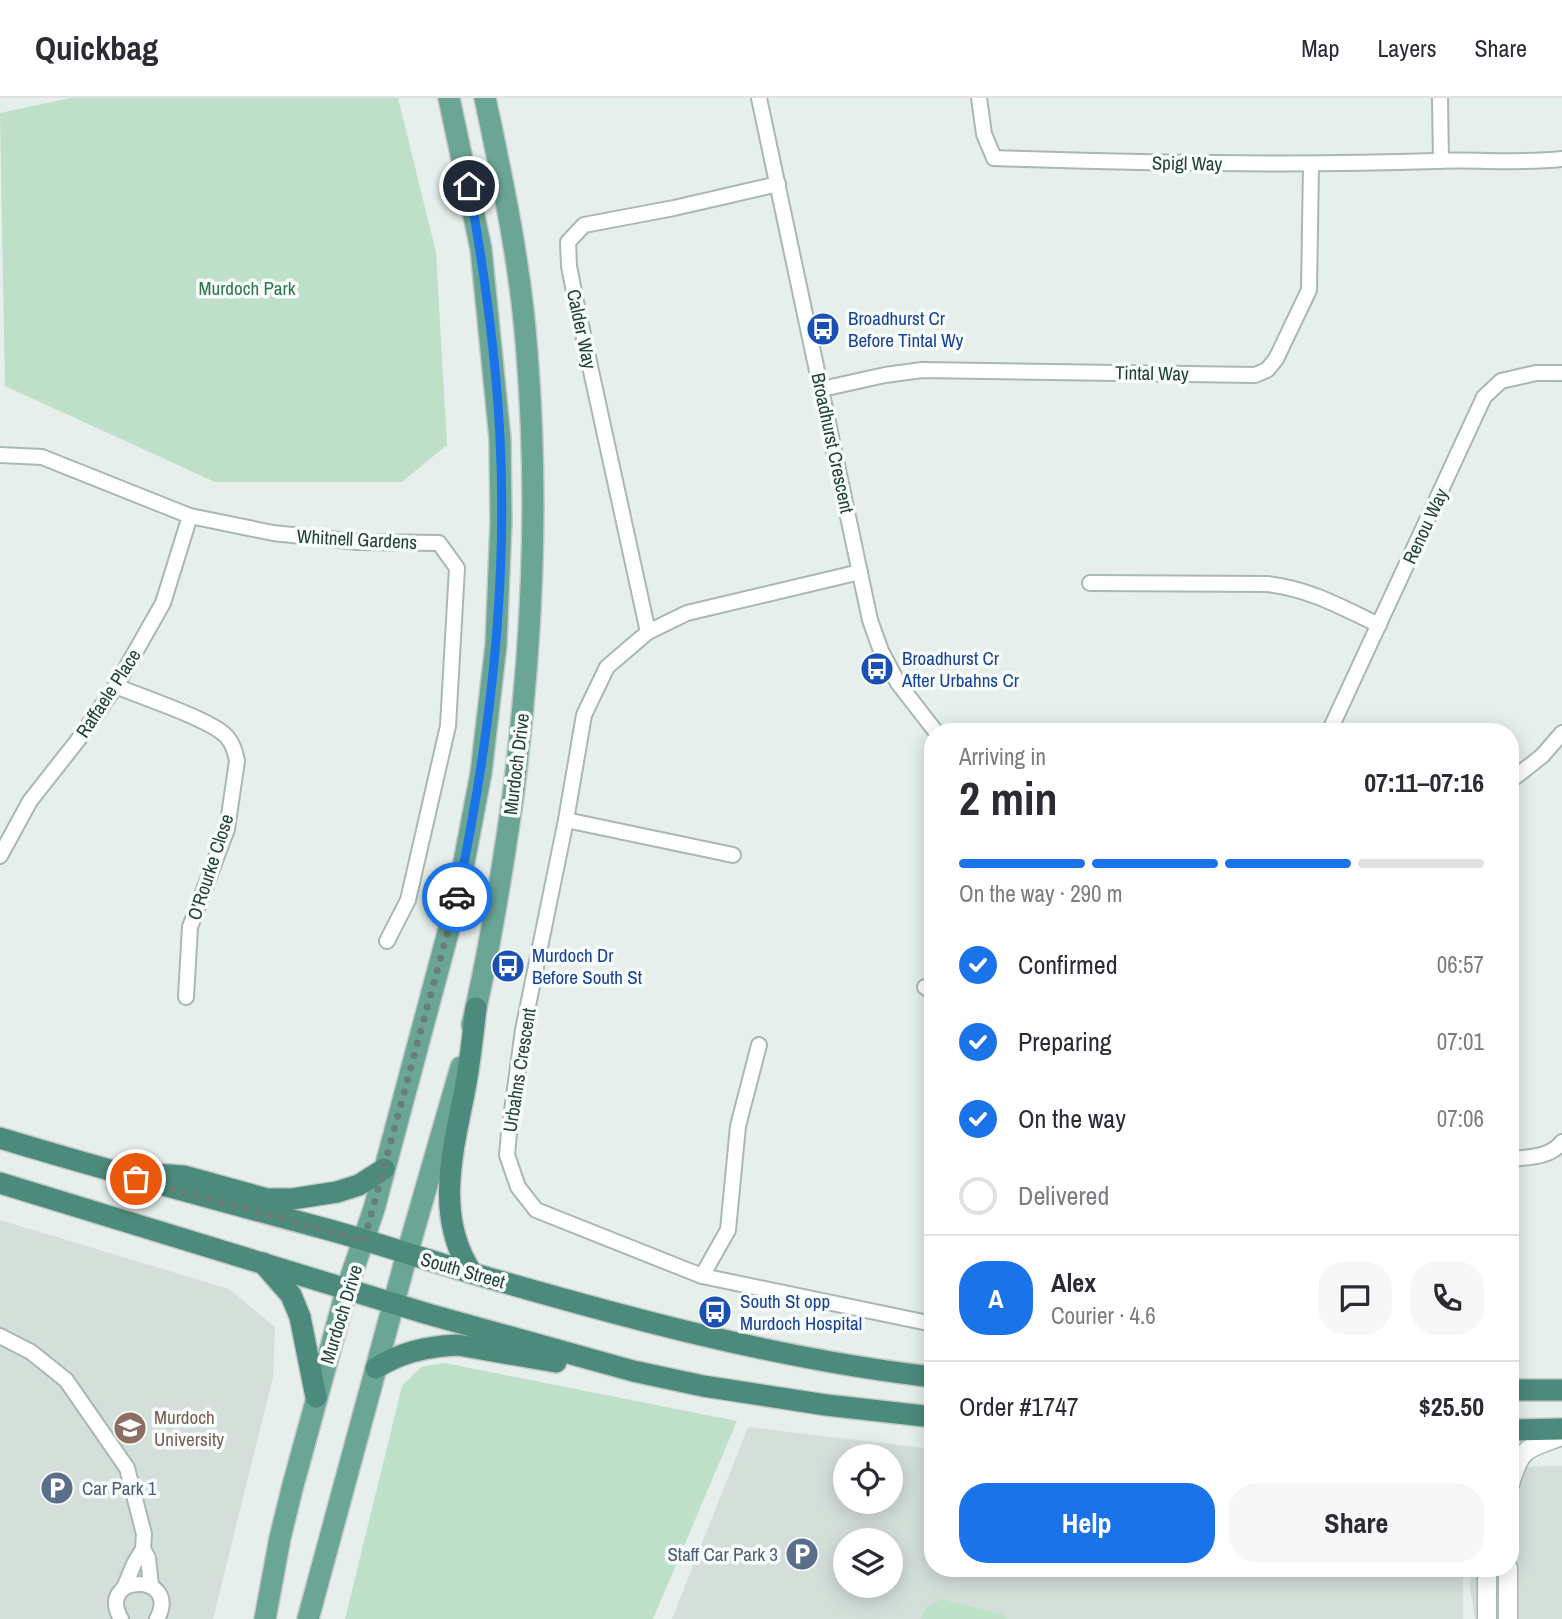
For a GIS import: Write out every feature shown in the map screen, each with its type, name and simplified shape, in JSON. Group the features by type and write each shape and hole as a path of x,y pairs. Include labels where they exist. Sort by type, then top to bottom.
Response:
{"highway":[{"path":"471,1273 460,1256 452,1228 449,1198 451,1165 476,1008"},
{"name":"South Street","path":"0,1138 110,1172 471,1273 726,1341 924,1376"},
{"path":"110,1172 184,1176 267,1199 292,1199 337,1192 359,1185 384,1169"},
{"path":"0,1183 395,1304 633,1371 703,1386"},
{"path":"261,1262 291,1296 300,1317 316,1397"},
{"path":"376,1368 394,1356 425,1348 458,1345 826,1405 924,1416"},
{"path":"1519,1390 1562,1390"},
{"path":"1519,1430 1562,1429"}],"main road":[{"name":"Murdoch Drive","path":"265,1619 280,1538 316,1397 347,1288 364,1241 462,873 481,773 496,645 501,522 500,439 481,249 449,98"},
{"name":"Murdoch Drive","path":"308,1619 476,1008 495,920 517,764 531,631 535,545 534,459 527,351 512,237 485,98"}],"street":[{"name":"Broadhurst Crescent","path":"759,98 870,620 881,650 898,683 929,723"},
{"name":"Spigl Way","path":"979,98 984,134 993,158 1311,165 1441,160 1539,162 1562,159"},
{"path":"1440,98 1441,160"},
{"name":"Tintal Way","path":"822,389 922,370 1255,375 1267,370 1276,359 1308,290 1311,165"},
{"name":"Calder Way","path":"648,632 576,302 569,266 568,242 584,225 778,184"},
{"name":"Renou Way","path":"1333,723 1485,397 1501,381 1536,373 1562,373"},
{"name":"Whitnell Gardens","path":"0,455 42,457 190,516 273,533 358,542 439,543 457,568 449,726 408,900 387,941"},
{"name":"Raffaele Place","path":"0,856 30,801 116,687 163,603 190,516"},
{"name":"Urbahns Crescent","path":"860,572 698,610 648,632 607,667 584,715 566,820 523,1030 507,1155 518,1187 536,1210 702,1276 924,1321"},
{"path":"1090,583 1267,584 1291,587 1312,593 1380,625"},
{"name":"O’Rourke Close","path":"116,687 211,725 228,738 235,752 236,772 226,829 190,927 186,998"},
{"path":"1519,774 1542,756 1562,733"},
{"path":"566,820 733,855"},
{"path":"702,1276 728,1230 738,1126 759,1045"},
{"path":"1519,1158 1539,1156 1558,1148 1562,1142"},
{"path":"0,1336 31,1352 66,1380 127,1468 144,1534 143,1549 116,1601 121,1619"},
{"path":"1519,1457 1532,1447 1562,1436"},
{"path":"143,1549 148,1558 150,1586 161,1599 161,1610 157,1619"},
{"path":"1487,1577 1487,1619"},
{"path":"1508,1577 1508,1619"},
{"path":"124,1588 134,1583 150,1586"}],"shaded area":[{"name":"Murdoch University","path":"0,1220 229,1289 275,1327 273,1378 213,1619 0,1619"},
{"path":"748,1427 891,1444 833,1444 833,1514 903,1514 903,1445 924,1448 924,1577 1463,1577 1463,1619 672,1619"},
{"path":"1562,1466 1562,1619 1475,1619 1471,1577 1519,1577 1519,1467"}],"green space":[{"name":"Murdoch Park","path":"70,98 398,98 436,252 447,445 402,482 215,482 5,386 0,113"},
{"path":"445,1363 737,1421 653,1619 345,1619 402,1386 421,1367"},
{"path":"942,1599 1001,1614 1008,1619 921,1619 927,1606"}],"way so far":[{"path":"136,1179 364,1241 457,897"}],"place":[{"name":"Broadhurst Cr Before Tintal Wy","path":"823,329"},
{"name":"Broadhurst Cr After Urbahns Cr","path":"877,669"},
{"name":"Murdoch Dr Before South St","path":"508,966"},
{"name":"South St opp Murdoch Hospital","path":"715,1312"},
{"name":"Murdoch University","path":"130,1428"},
{"name":"Car Park 1","path":"57,1488"},
{"name":"Staff Car Park 3","path":"802,1554"}],"route":[{"path":"457,897 481,773 493,671 501,522 500,439 492,340 481,249 469,186"}]}
